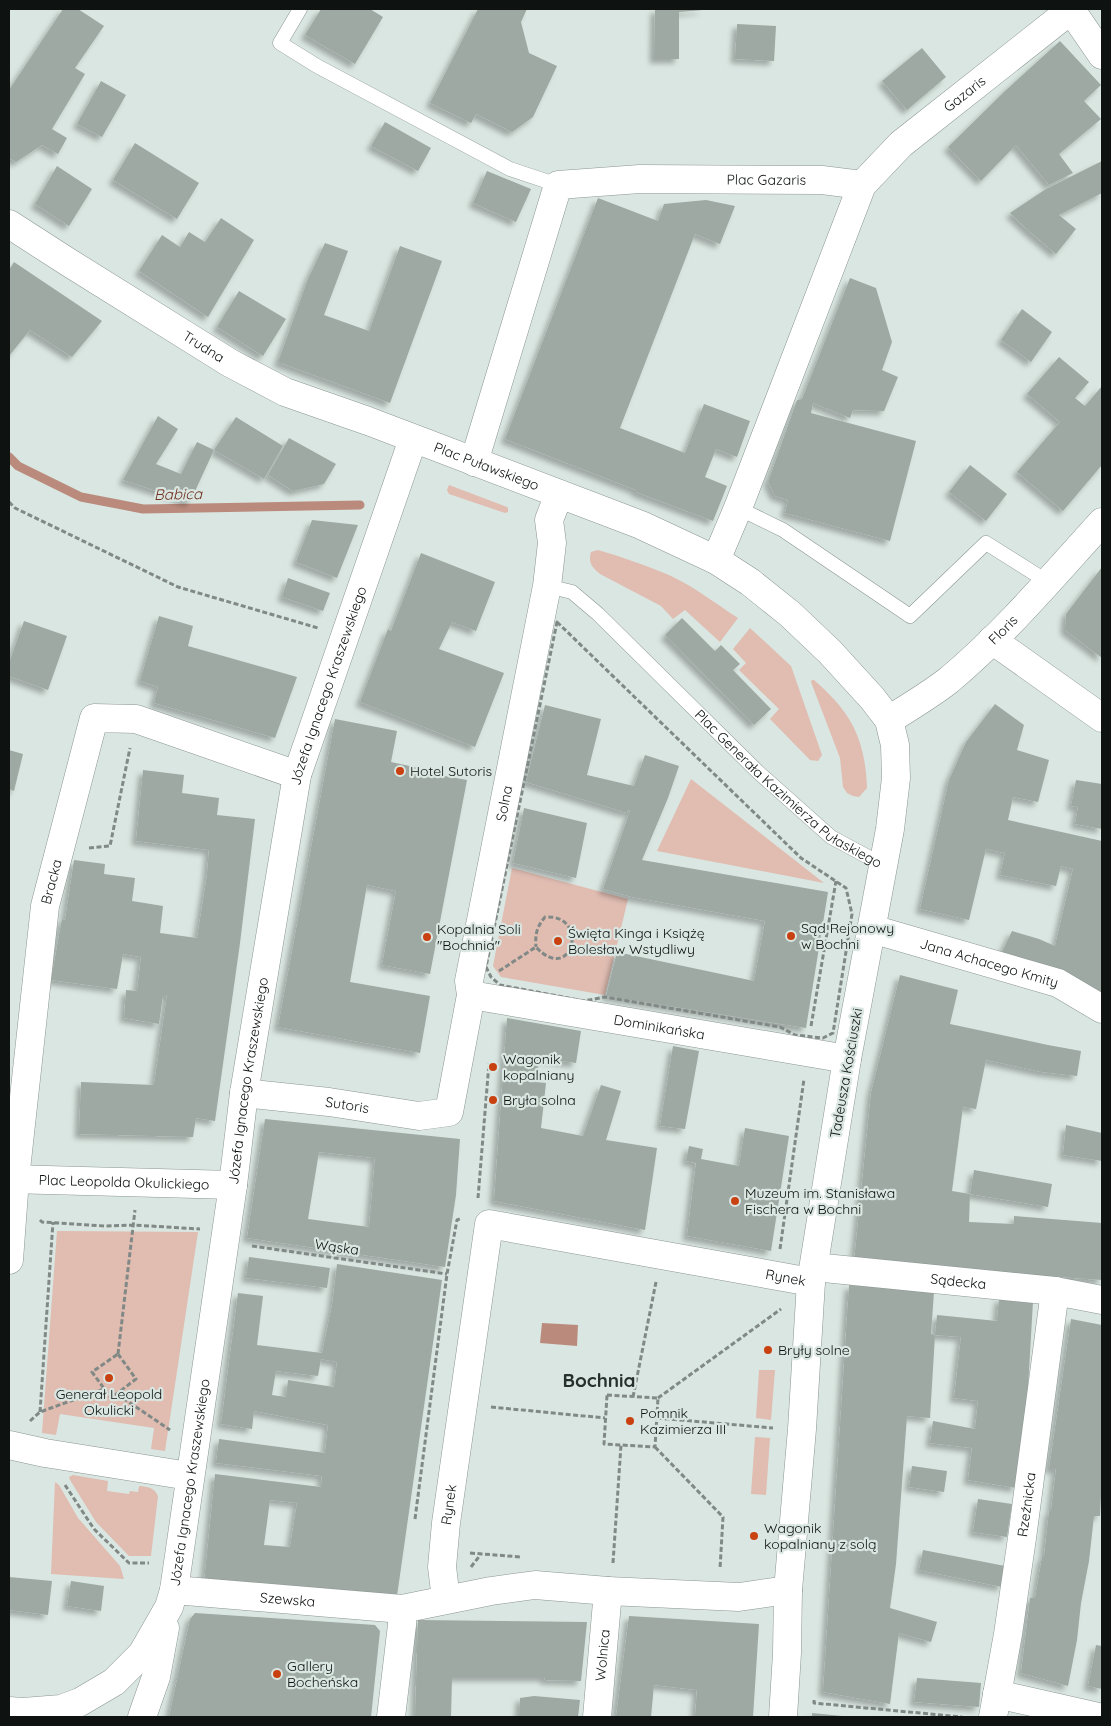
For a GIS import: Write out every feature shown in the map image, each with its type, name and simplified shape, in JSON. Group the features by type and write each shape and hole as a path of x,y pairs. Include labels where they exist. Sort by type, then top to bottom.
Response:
{"street":[{"path":"1072,9 1102,55"},
{"name":"Gazaris","path":"862,185 900,144 1072,9"},
{"name":"Plac Gazaris","path":"558,185 640,179 678,179 822,180 862,185"},
{"path":"474,462 558,185"},
{"path":"716,560 738,508 862,185"},
{"name":"Trudna","path":"9,224 230,363 285,392 413,439"},
{"name":"Plac Puławskiego","path":"413,439 559,494"},
{"name":"Józefa Ignacego Kraszewskiego","path":"9,1710 23,1712 61,1709 84,1710 142,1654 171,1598 190,1471 213,1235 233,1185 244,1093 297,775 413,439"},
{"name":"Plac Generała Kazimierza Pułaskiego","path":"559,494 641,525 716,560 750,582 790,614 830,652 872,698 889,720 895,745 896,778 890,829 883,866"},
{"name":"Solna","path":"449,1112 471,995 469,981 547,586 552,543 549,520 559,494"},
{"name":"Floris","path":"889,720 947,681 992,640 1102,522"},
{"path":"992,640 1102,718"},
{"name":"Bracka","path":"9,1260 12,1179 45,906 94,718 136,719 297,775"},
{"name":"Tadeusza Kościuszki","path":"813,1274 826,1182 847,1059 883,866"},
{"name":"Jana Achacego Kmity","path":"872,929 1058,983 1102,1009"},
{"name":"Dominikańska","path":"471,995 847,1059"},
{"name":"Sutoris","path":"244,1093 329,1102 419,1116 449,1112"},
{"name":"Plac Leopolda Okulickiego","path":"12,1179 233,1185"},
{"name":"Rynek","path":"446,1599 442,1567 446,1523 489,1224 813,1274 788,1590 783,1717"},
{"name":"Sądecka","path":"813,1274 1055,1291 1102,1300"},
{"name":"Rzeźnicka","path":"995,1706 1021,1547 1055,1291"},
{"path":"9,1445 62,1456 190,1471"},
{"path":"391,1717 402,1625 402,1609 491,1591 535,1586 739,1597 788,1590"},
{"name":"Wolnica","path":"597,1717 608,1591"},
{"path":"142,1717 156,1677 171,1598"},
{"name":"Szewska","path":"171,1598 402,1609"},
{"path":"995,1706 1098,1717"}],"lane":[{"path":"300,9 280,44 317,66 510,169 558,185"},
{"path":"738,508 783,530 910,616 986,543 1048,582"},
{"name":"Plac Generała Kazimierza Pułaskiego","path":"547,586 572,592 598,614 758,772 831,837 883,866"}],"path":[{"path":"9,502 16,508 178,587 345,636"},
{"path":"557,622 802,858 846,888 852,914 832,1033 822,1038 795,1035 780,1027 605,997 584,1001 500,984 491,977 486,967 557,622"},
{"path":"82,850 110,846 129,748 139,751"},
{"path":"811,1027 836,881"},
{"path":"545,916 556,916 565,923 572,933 571,949 564,956 554,959 544,955 536,947 535,934 538,925 545,916"},
{"path":"491,977 536,947"},
{"path":"779,1254 804,1079"},
{"path":"118,1354 92,1372 111,1398 136,1379 118,1354 139,1182"},
{"name":"Wąska","path":"35,1215 42,1222 105,1226 133,1225 213,1235 447,1274"},
{"path":"40,1412 53,1222"},
{"path":"634,1397 656,1285"},
{"path":"710,1569 720,1570 723,1517 655,1447 604,1444 607,1395 658,1398 782,1309"},
{"path":"28,1423 40,1412 104,1389"},
{"path":"116,1394 171,1431 190,1471"},
{"path":"655,1447 658,1398"},
{"path":"502,1408 605,1418"},
{"path":"657,1418 774,1428"},
{"path":"604,1562 613,1563 621,1445"},
{"path":"62,1456 61,1479 94,1529 129,1563 177,1563"},
{"path":"465,1553 528,1557"},
{"path":"814,1703 962,1717"}],"shaded area":[{"path":"449,485 507,507 508,512 505,513 449,494 447,490"},
{"path":"598,550 680,580 738,618 720,642 685,610 673,619 661,606 600,574 590,562 591,552"},
{"path":"750,628 791,666 822,755 818,761 810,760 770,719 779,709 739,670 746,663 733,649"},
{"path":"812,680 838,704 854,728 866,771 867,788 859,797 847,793 843,787 840,758 811,682"},
{"path":"691,779 824,883 657,851"},
{"path":"512,868 628,899 605,995 501,977 493,966"},
{"path":"57,1231 198,1232 165,1451 151,1449 154,1428 60,1414 56,1435 42,1433"},
{"path":"542,1323 578,1325 577,1346 540,1343"},
{"path":"759,1370 775,1370 771,1420 756,1418"},
{"path":"755,1437 770,1438 766,1495 751,1494"},
{"path":"73,1475 108,1481 107,1491 129,1494 130,1491 138,1492 139,1486 148,1487 155,1491 158,1496 151,1556 129,1556 96,1522 70,1480 69,1477"},
{"path":"55,1482 59,1485 78,1518 120,1566 124,1579 51,1574"}],"building":[{"path":"63,9 78,9 104,26 75,68 85,74 52,129 67,138 58,154 42,145 16,162 9,158 9,90"},
{"path":"321,9 370,9 383,17 355,64 305,35"},
{"path":"478,9 527,9 521,22 529,53 557,66 533,117 512,132 476,114 471,123 430,103"},
{"path":"655,9 703,9 679,12 679,59 654,59"},
{"path":"737,24 776,26 774,61 735,59"},
{"path":"1060,41 1101,85 1084,101 1101,119 1059,154 1073,173 1049,185 1016,145 981,181 948,147"},
{"path":"922,48 946,77 907,110 882,81"},
{"path":"101,81 126,95 102,137 77,124"},
{"path":"385,122 431,148 418,171 371,146"},
{"path":"135,143 199,183 177,219 113,180"},
{"path":"1102,161 1102,193 1059,215 1076,229 1056,254 1010,213 1046,189"},
{"path":"57,166 92,189 69,226 35,204"},
{"path":"487,171 531,189 516,222 473,203"},
{"path":"598,198 658,221 664,204 706,200 735,206 720,244 695,234 620,428 685,453 704,404 750,421 737,457 716,449 705,477 727,486 713,521 505,439"},
{"path":"221,218 254,240 208,317 139,271 162,235 180,247 189,232 205,242"},
{"path":"325,243 348,251 324,315 369,331 400,246 442,261 390,403 278,362 308,279"},
{"path":"14,262 102,321 72,357 30,330 9,356 9,270"},
{"path":"850,278 876,288 892,342 882,370 898,377 884,411 853,410 850,418 813,403 811,413 916,441 890,541 785,513 788,500 775,496 768,482 797,400 802,399"},
{"path":"239,291 286,319 263,356 217,327"},
{"path":"1022,309 1052,332 1031,362 1001,340"},
{"path":"1059,357 1089,382 1075,398 1085,406 1102,386 1102,465 1063,511 1017,472 1060,422 1027,394"},
{"path":"158,416 178,429 156,464 181,474 197,442 214,450 190,502 123,480"},
{"path":"236,417 283,446 264,479 214,450"},
{"path":"289,438 336,464 324,484 293,491 268,475"},
{"path":"970,465 1007,494 986,521 949,492"},
{"path":"312,520 358,525 337,578 296,562"},
{"path":"421,553 495,582 476,631 452,622 439,649 504,673 475,747 360,702 388,629 391,631"},
{"path":"1102,567 1102,658 1065,630 1066,614"},
{"path":"288,578 330,593 323,611 282,597"},
{"path":"159,616 193,626 188,646 297,677 275,738 154,703 158,687 140,681"},
{"path":"682,618 715,651 721,645 740,664 733,670 771,709 754,725 665,635"},
{"path":"24,621 67,636 48,690 9,676 9,663"},
{"path":"995,704 1024,725 1017,750 1049,760 1038,802 1013,797 1008,820 1102,841 1102,992 1029,961 1002,952 1012,931 1055,946 1073,869 1061,866 1056,886 1000,875 1005,853 986,849 969,920 920,909 949,780 966,742"},
{"name":"Sąd Rejonowy w Bochni","path":"545,705 601,719 587,775 634,786 645,755 679,766 642,860 828,892 806,1028 606,996 617,952 754,981 765,921 632,897 603,889 630,811 628,810 627,813 526,782"},
{"path":"335,719 397,731 391,762 419,768 418,771 467,780 430,974 382,965 396,891 367,885 350,982 430,996 420,1053 278,1027"},
{"path":"9,750 23,754 14,791 9,789"},
{"path":"143,770 184,775 182,793 219,798 217,815 255,819 215,1121 196,1118 193,1137 79,1134 81,1082 154,1085 167,995 163,995 159,1024 124,1018 126,990 137,991 141,957 123,954 117,989 51,980 62,919 65,920 74,860 105,864 104,874 135,878 132,901 163,906 160,933 197,938 209,850 136,841"},
{"path":"1076,780 1102,784 1102,829 1075,824 1078,807 1071,806"},
{"path":"524,808 587,823 576,878 513,863"},
{"path":"900,975 958,990 950,1024 1081,1051 1077,1076 1042,1072 986,1060 976,1109 963,1107 952,1191 970,1194 969,1222 1014,1224 1014,1216 1102,1223 1102,1280 854,1262 871,1093"},
{"path":"507,1018 581,1031 576,1063 539,1058 537,1082 546,1083 541,1128 583,1136 601,1085 621,1091 606,1140 657,1148 645,1230 494,1201"},
{"path":"673,1046 699,1051 685,1129 660,1126"},
{"path":"265,1119 460,1139 456,1195 445,1267 247,1238","holes":["319,1152 375,1158 369,1227 308,1219"]},
{"path":"1066,1125 1102,1133 1102,1161 1063,1155"},
{"name":"Muzeum im. Stanisława Fischera w Bochni","path":"745,1128 789,1136 771,1251 687,1236 696,1163 686,1161 689,1146 703,1149 701,1159 739,1166"},
{"path":"974,1170 1052,1184 1048,1207 970,1194"},
{"path":"249,1257 330,1268 327,1288 246,1278"},
{"path":"337,1264 442,1280 397,1596 204,1583 215,1474 321,1487 322,1476 216,1463 219,1439 325,1453 328,1425 254,1411 252,1429 221,1424 238,1293 263,1296 257,1345 322,1353 332,1305","holes":["321,1359 337,1362 334,1387 288,1380 286,1397 272,1395 276,1371 318,1376","270,1500 297,1503 290,1547 264,1545"]},
{"path":"849,1285 934,1292 931,1334 935,1335 930,1418 907,1416 896,1564 890,1608 937,1622 931,1642 899,1633 890,1704 823,1692"},
{"path":"999,1298 1033,1301 1028,1389 1016,1488 968,1480 972,1448 930,1443 933,1421 975,1429 978,1401 954,1398 961,1337 935,1335 937,1315 997,1321"},
{"path":"1071,1319 1102,1325 1102,1477 1100,1516 1094,1516 1077,1640 1068,1686 1021,1673 1030,1598 1035,1598 1042,1557 1044,1557 1049,1511 1051,1511 1056,1469 1049,1469"},
{"path":"912,1466 947,1471 944,1492 909,1487"},
{"path":"978,1499 1012,1504 1007,1537 973,1532"},
{"path":"923,1550 1005,1566 1002,1587 919,1570"},
{"path":"9,1577 52,1581 48,1615 9,1610"},
{"path":"71,1581 104,1586 101,1611 67,1606"},
{"name":"Gallery Bocheńska","path":"195,1613 375,1625 380,1631 371,1717 169,1717 190,1619"},
{"path":"629,1616 759,1624 753,1717 695,1717 697,1690 654,1685 651,1717 616,1717"},
{"path":"418,1620 587,1622 581,1681 545,1680 544,1677 452,1677 451,1717 415,1717"},
{"path":"1096,1645 1102,1646 1102,1689 1088,1686"},
{"path":"917,1678 981,1683 979,1707 914,1702"},
{"path":"534,1696 580,1700 578,1717 519,1717 520,1698"},
{"path":"812,1713 842,1716 842,1717 812,1717"}],"waterway":[{"name":"Babica","path":"9,457 18,466 81,497 143,509 360,505"}],"place":[{"name":"Hotel Sutoris","path":"400,771"},
{"name":"Sąd Rejonowy w Bochni","path":"791,936"},
{"name":"Kopalnia Soli \"Bochnia\"","path":"427,937"},
{"name":"Święta Kinga i Książę Bolesław Wstydliwy","path":"558,941"},
{"name":"Wagonik kopalniany","path":"493,1067"},
{"name":"Bryła solna","path":"493,1100"},
{"name":"Muzeum im. Stanisława Fischera w Bochni","path":"735,1201"},
{"name":"Bryły solne","path":"768,1350"},
{"name":"Generał Leopold Okulicki","path":"109,1378"},
{"name":"Pomnik Kazimierza III","path":"630,1421"},
{"name":"Wagonik kopalniany z solą","path":"754,1536"},
{"name":"Gallery Bocheńska","path":"277,1674"}],"district":[{"name":"Bochnia","path":"599,1380"}]}
